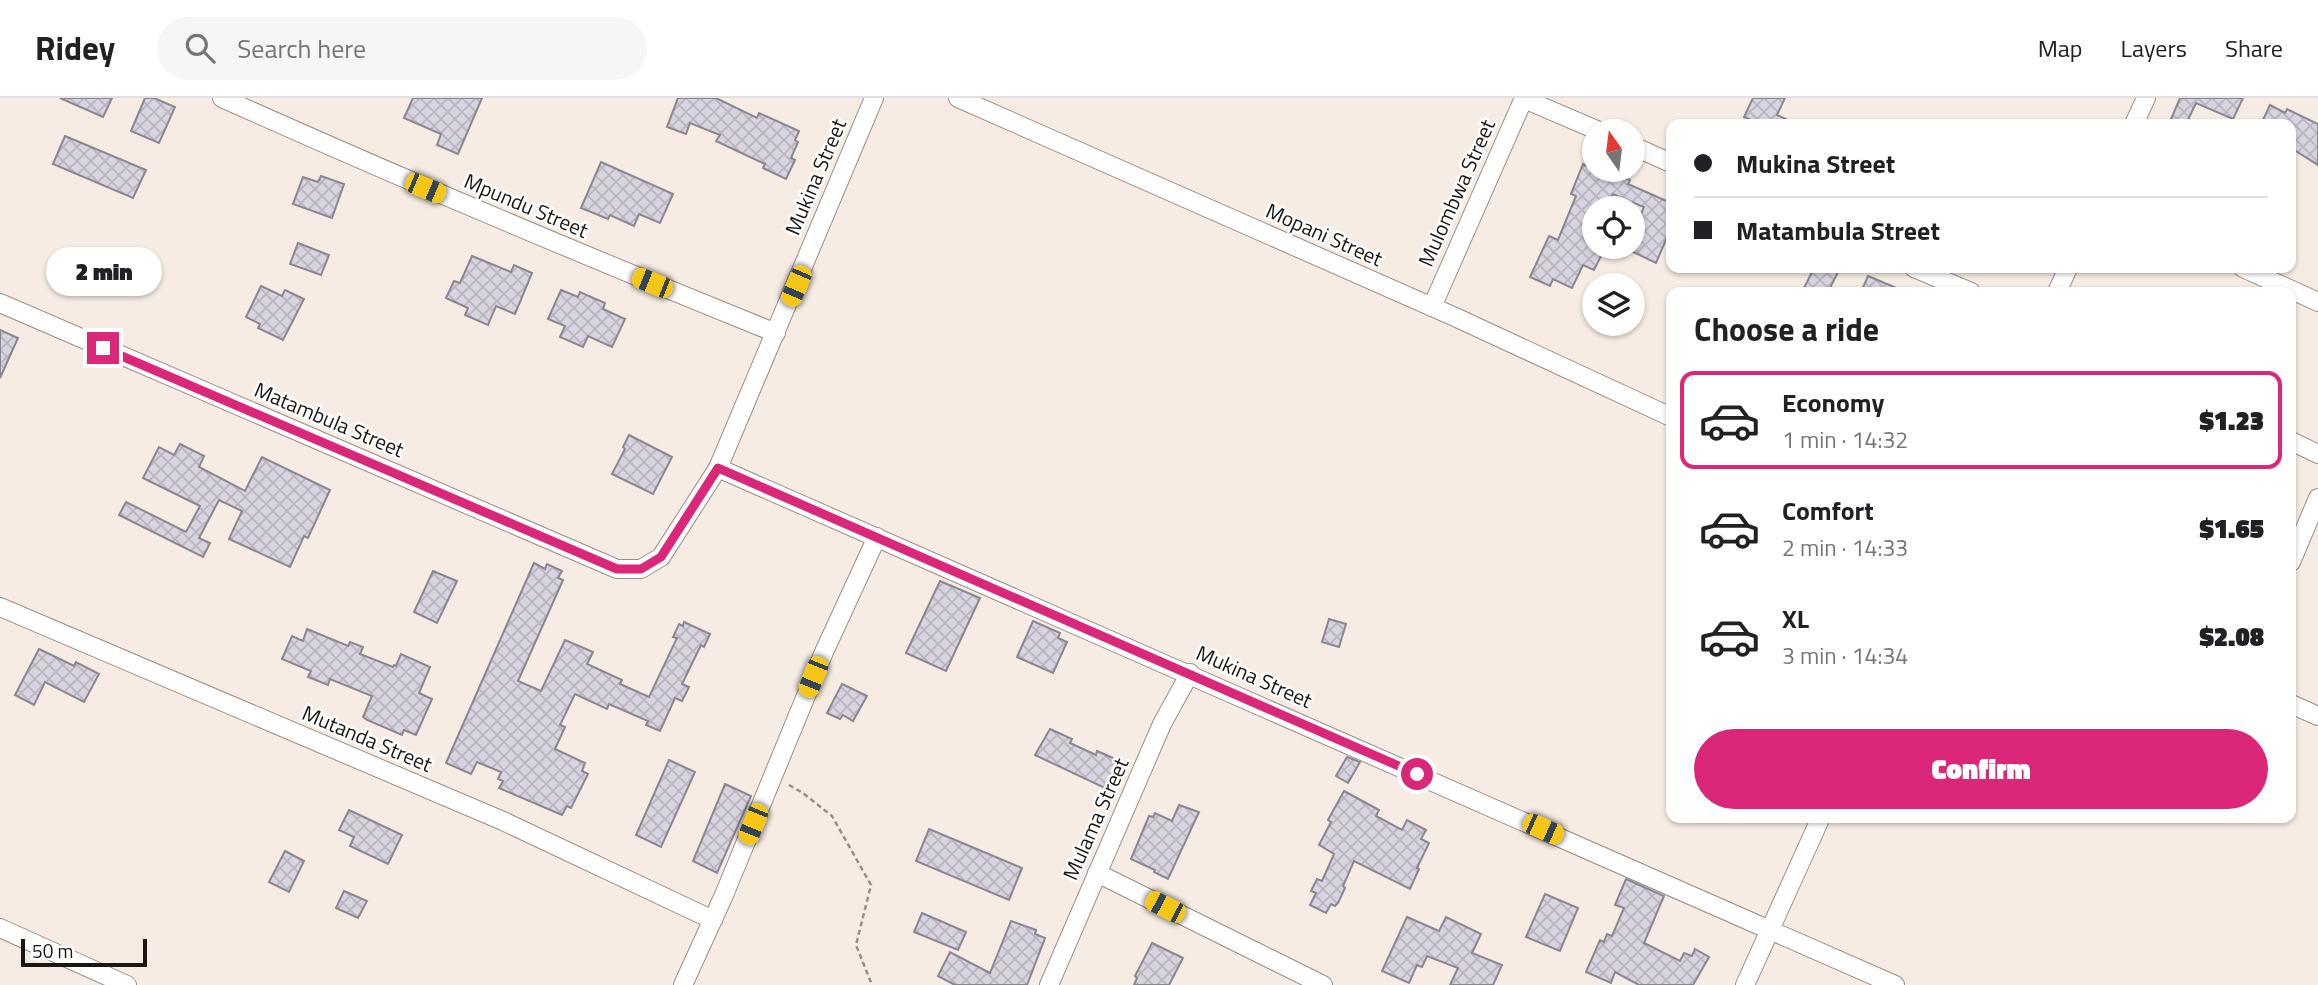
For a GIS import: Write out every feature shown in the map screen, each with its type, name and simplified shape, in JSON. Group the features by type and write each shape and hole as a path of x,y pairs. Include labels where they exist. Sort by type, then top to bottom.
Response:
{"street":[{"name":"Mpundu Street","path":"222,98 399,178 776,332"},
{"name":"Mukina Street","path":"641,569 661,557 718,468 874,98"},
{"name":"Mopani Street","path":"958,98 1432,307 1666,415"},
{"name":"Mulombwa Street","path":"1432,307 1524,98"},
{"path":"1524,98 1582,124"},
{"path":"2136,119 2146,98"},
{"path":"1645,151 1666,161"},
{"path":"1926,273 1959,287"},
{"path":"2254,273 2285,287"},
{"path":"2296,292 2318,302"},
{"name":"Matambula Street","path":"0,303 617,569 641,569"},
{"path":"2296,443 2318,454"},
{"name":"Mukina Street","path":"718,468 1190,673 1895,985"},
{"path":"2296,550 2318,498"},
{"path":"682,985 713,920 824,652 877,537"},
{"name":"Mutanda Street","path":"0,607 503,821 713,920"},
{"name":"Mulama Street","path":"1049,985 1162,724 1190,673"},
{"path":"2296,706 2318,716"},
{"path":"1745,985 1818,823"},
{"path":"1097,873 1323,985"},
{"path":"0,928 127,985"}],"path":[{"path":"772,777 803,793 832,816 871,885 856,945 872,985"}],"building":[{"path":"60,98 112,98 103,117"},
{"path":"145,98 154,98 175,107 159,143 131,131"},
{"path":"413,98 482,98 458,154 437,145 441,134 404,118"},
{"path":"678,98 716,98 757,118 759,113 799,131 795,140 798,142 791,158 795,160 786,179 763,168 765,164 716,141 720,135 690,123 686,134 667,127"},
{"path":"1753,98 1785,98 1777,115 1785,119 1744,117"},
{"path":"2180,98 2243,98 2233,119 2196,103 2188,119 2171,119"},
{"path":"2270,105 2285,113 2287,109 2318,124 2318,165 2296,151 2296,119 2263,119"},
{"path":"65,136 146,170 133,198 53,164"},
{"path":"601,162 673,194 660,223 639,214 634,226 610,215 608,219 581,208"},
{"path":"1582,166 1582,182 1629,182 1628,184 1666,201 1666,240 1656,263 1645,258 1645,196 1582,196 1582,259 1600,259 1594,270 1583,265 1572,288 1553,279 1550,286 1530,277 1549,236 1558,240 1576,196 1571,194"},
{"path":"321,176 344,184 332,218 293,204 303,177 318,182"},
{"path":"298,243 329,255 321,275 290,264"},
{"path":"472,256 511,272 514,265 532,273 515,314 496,306 488,325 465,315 468,308 446,298 454,281 460,283"},
{"path":"1812,273 1838,273 1830,287 1804,287"},
{"path":"1868,276 1894,287 1863,287"},
{"path":"261,286 282,296 285,290 304,299 283,340 258,328 260,324 246,317"},
{"path":"561,290 578,297 580,292 605,303 603,309 625,319 612,347 588,336 583,347 560,337 565,326 548,319"},
{"path":"0,330 18,338 0,378"},
{"path":"629,435 672,457 653,494 612,474"},
{"path":"180,444 204,456 199,467 245,491 262,457 330,490 308,538 304,536 290,567 229,539 242,511 219,500 199,538 210,543 203,557 119,515 126,502 186,532 200,506 143,478 159,447 174,455"},
{"path":"534,563 545,569 547,564 562,571 558,578 563,580 518,681 541,691 565,640 593,652 587,664 622,680 620,684 649,697 677,638 673,637 679,624 683,626 684,622 710,634 704,647 701,645 682,684 689,687 682,701 675,698 660,731 646,725 648,721 609,704 607,709 575,694 560,725 565,727 555,749 585,763 582,771 588,774 571,808 567,806 562,815 499,788 503,781 498,779 501,772 477,762 471,774 446,763"},
{"path":"433,571 457,581 437,623 414,612"},
{"path":"940,581 980,598 946,671 906,653"},
{"path":"1329,619 1346,624 1339,647 1322,642"},
{"path":"1033,621 1060,633 1058,638 1067,642 1053,673 1017,657"},
{"path":"307,629 348,646 350,642 363,647 360,654 393,667 401,654 430,667 419,693 432,699 416,735 404,730 402,735 363,717 372,696 330,679 328,685 308,677 311,671 282,659 292,636 303,641"},
{"path":"39,649 74,666 76,662 99,674 84,702 45,682 34,705 15,695"},
{"path":"842,684 867,696 853,721 843,715 840,719 827,713"},
{"path":"1050,729 1072,739 1070,743 1096,755 1097,751 1122,762 1109,790 1035,755"},
{"path":"1347,757 1360,762 1348,783 1336,776"},
{"path":"669,760 695,772 661,847 636,835"},
{"path":"725,784 751,796 717,873 693,861"},
{"path":"1344,791 1379,810 1376,816 1402,830 1407,820 1426,830 1421,839 1429,843 1410,889 1354,861 1338,903 1335,906 1331,904 1326,913 1310,905 1316,893 1311,891 1317,879 1322,881 1334,854 1319,845 1331,822 1328,820"},
{"path":"1179,805 1199,812 1168,879 1131,859 1149,816 1153,817 1155,813 1172,821"},
{"path":"349,810 402,835 388,864 350,846 354,837 339,830"},
{"path":"929,829 1022,868 1009,900 916,861"},
{"path":"285,851 304,861 289,892 269,882"},
{"path":"1626,879 1664,896 1644,943 1680,961 1684,953 1692,956 1695,949 1709,957 1693,985 1639,985 1615,972 1611,983 1586,972 1600,940 1604,942 1607,934 1612,936 1624,908 1615,905"},
{"path":"344,891 367,901 358,918 336,908"},
{"path":"1545,894 1578,908 1560,951 1526,937"},
{"path":"922,913 966,932 958,950 914,932"},
{"path":"1407,917 1439,931 1446,917 1481,934 1472,953 1502,965 1493,985 1450,985 1458,968 1427,956 1422,967 1417,965 1409,983 1382,971"},
{"path":"1011,921 1036,930 1035,934 1045,938 1027,985 955,985 938,976 950,952 990,973"},
{"path":"1152,943 1183,958 1169,985 1134,985 1137,978 1135,976"}],"route":[{"path":"103,348 617,569 641,569 661,557 718,468 1417,774"}]}
